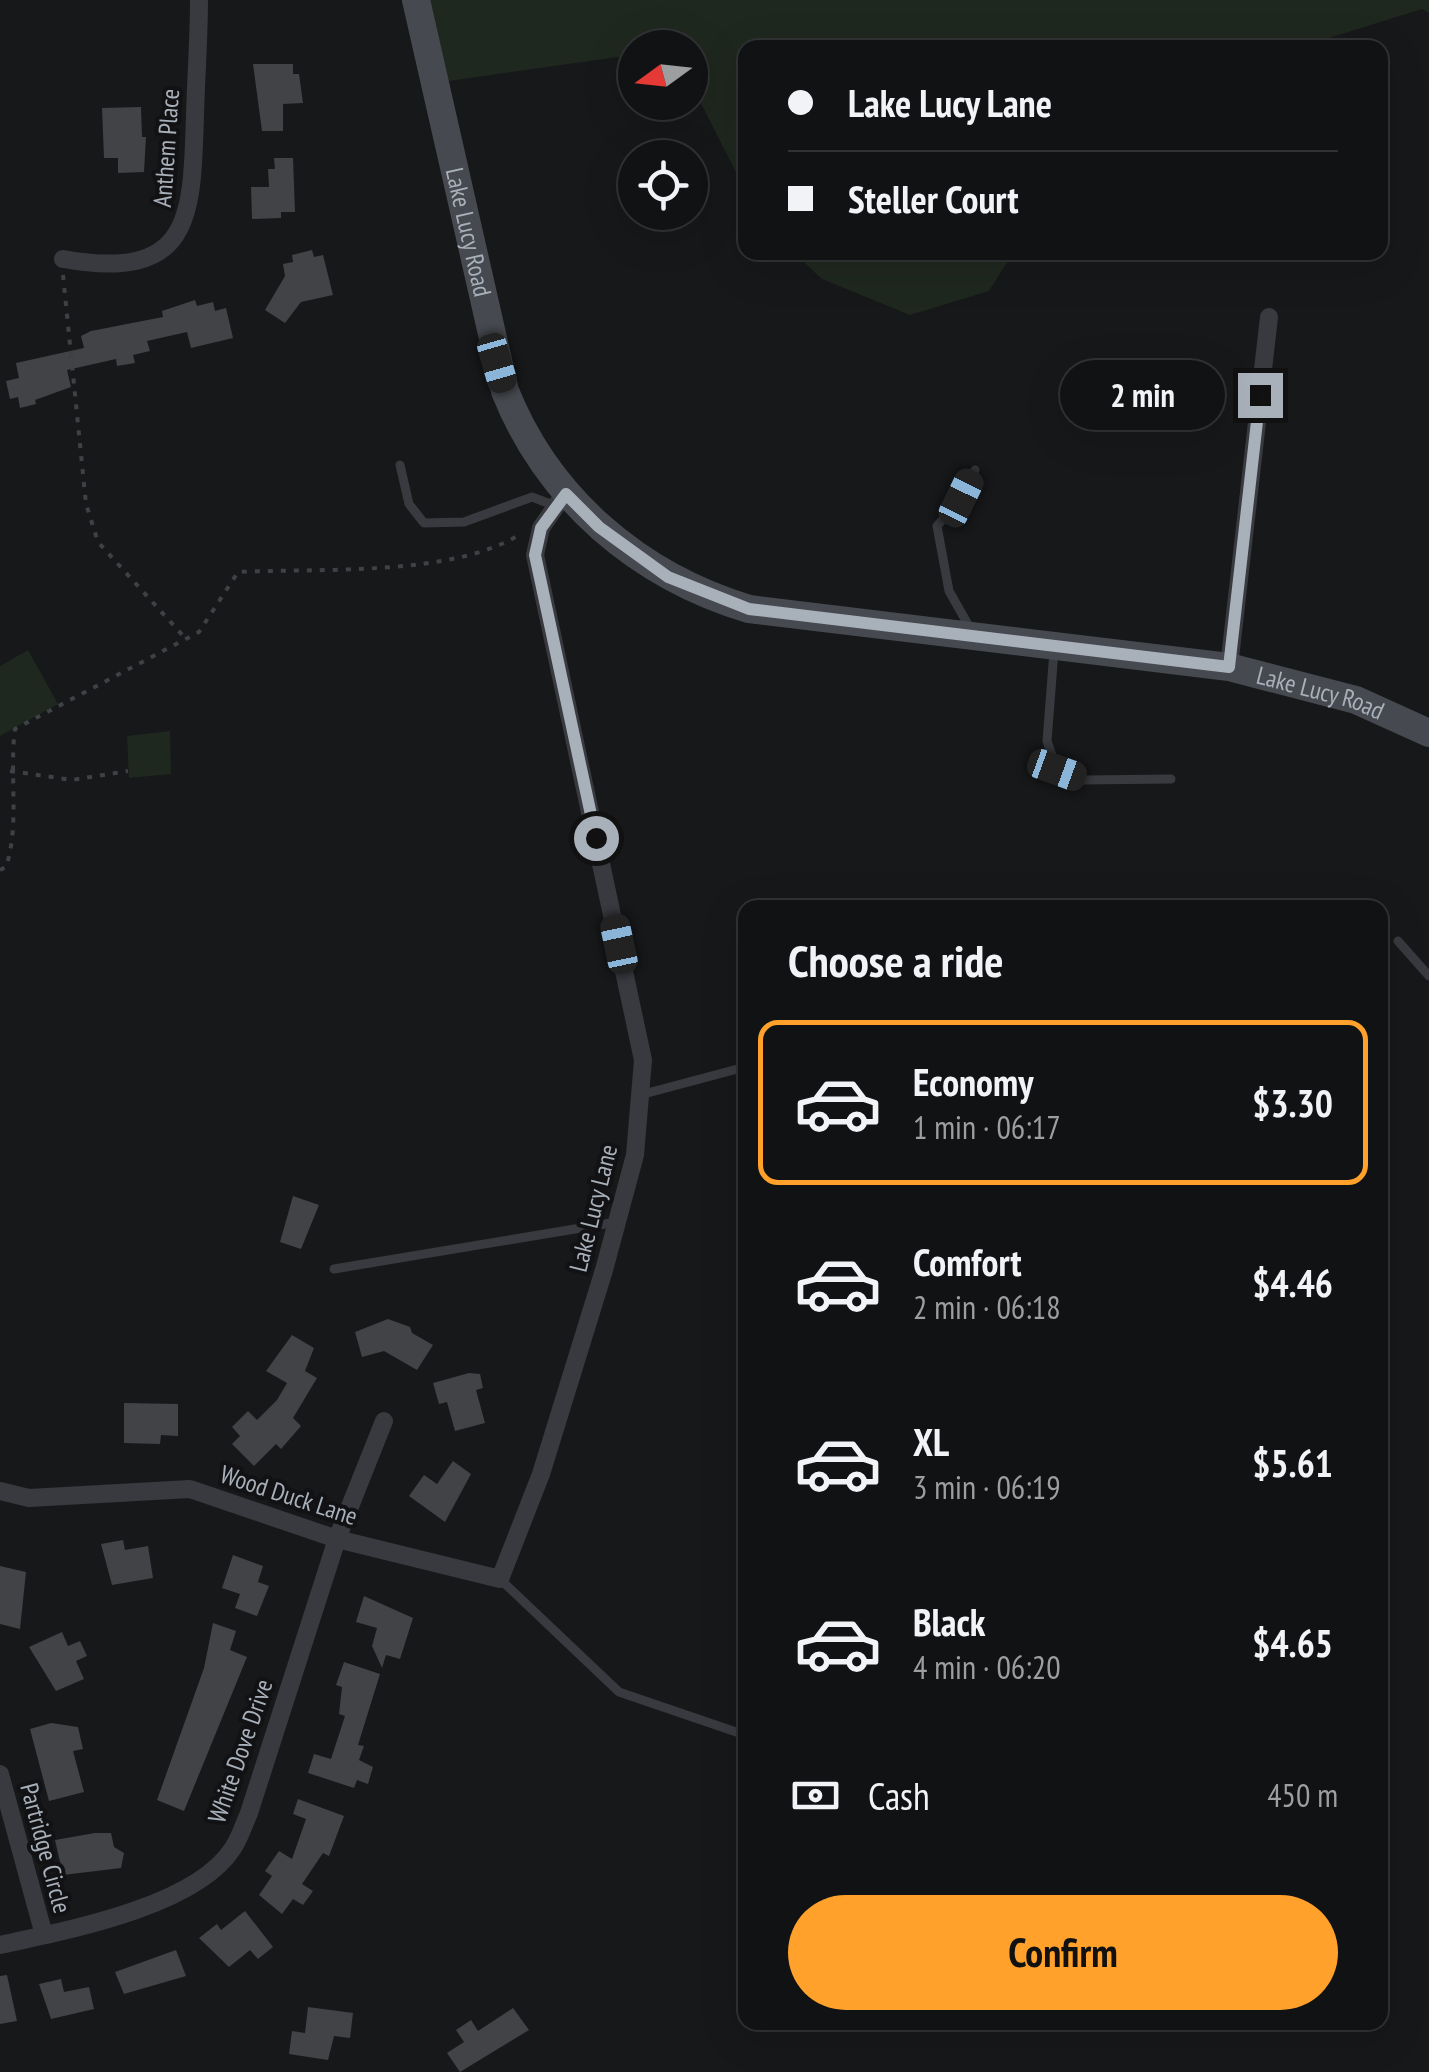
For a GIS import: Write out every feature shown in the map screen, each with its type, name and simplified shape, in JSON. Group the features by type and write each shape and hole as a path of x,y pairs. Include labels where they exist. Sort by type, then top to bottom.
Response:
{"street":[{"name":"Anthem Place","path":"63,258 113,264 136,260 165,246 184,228 192,193 199,0"},
{"name":"Lake Lucy Road","path":"416,0 505,390 560,500 634,555 711,598 788,617 1229,667 1356,700 1429,733"},
{"path":"1229,667 1270,317"},
{"name":"Lake Lucy Lane","path":"500,1579 542,1474 617,1222 634,1156 644,1060 535,555 541,528 560,500"},
{"name":"White Dove Drive","path":"0,1945 44,1936 183,1893 232,1851 249,1813 337,1538 384,1421"},
{"name":"Wood Duck Lane","path":"0,1491 29,1498 190,1490 337,1538 500,1579"},
{"name":"Partridge Circle","path":"0,1774 44,1936"}],"lane":[{"path":"400,465 408,504 424,523 464,522 532,497 560,500"},
{"path":"975,470 961,498 943,514 937,526 937,544 949,591 976,639"},
{"path":"1054,648 1048,741 1057,770 1082,780 1171,779"},
{"path":"1398,942 1429,976"},
{"path":"640,1095 738,1069"},
{"path":"334,1270 617,1222"},
{"path":"500,1579 619,1692 738,1733"}],"path":[{"path":"64,294 86,504 98,542 186,638"},
{"path":"0,870 6,867 12,846 10,770 15,729 199,632 238,572 457,561 496,550 523,532 541,528"},
{"path":"10,770 72,780 128,771"}],"shaded area":[{"path":"416,0 1429,0 1429,13 1422,9 1322,40 738,40 738,176 708,117 708,30 618,30 618,57 435,83"},
{"path":"802,260 1009,260 989,291 910,315 822,279"},
{"path":"28,650 58,704 0,736 0,666"},
{"path":"170,731 171,774 129,778 127,736"}],"building":[{"path":"253,64 293,64 293,74 299,74 303,103 283,104 283,131 262,131"},
{"path":"141,107 142,137 146,137 144,172 118,173 118,158 104,158 102,108"},
{"path":"274,158 293,158 295,212 281,212 281,218 252,219 251,187 269,187 268,169 275,169"},
{"path":"312,250 314,257 323,255 333,295 301,302 285,323 265,310 285,276 283,264 293,262 292,255"},
{"path":"195,300 197,306 213,302 215,311 226,308 233,338 191,348 187,332 147,341 150,351 133,355 135,363 117,366 116,359 67,370 71,387 20,408 18,397 10,399 6,381 19,378 16,363 84,348 81,336 91,331 163,317 162,311"},
{"path":"293,1196 319,1205 301,1249 280,1242"},
{"path":"388,1319 410,1327 412,1333 433,1345 417,1370 384,1351 362,1357 355,1332"},
{"path":"292,1335 314,1348 305,1371 317,1378 293,1418 301,1426 281,1449 276,1444 254,1466 232,1444 240,1436 232,1427 248,1411 257,1420 277,1400 287,1383 266,1371"},
{"path":"469,1373 480,1374 483,1388 476,1390 485,1423 455,1431 447,1402 439,1404 433,1383"},
{"path":"124,1403 178,1404 178,1436 161,1435 160,1444 124,1443"},
{"path":"453,1461 471,1474 445,1522 409,1496 424,1475 437,1484"},
{"path":"123,1540 125,1550 148,1546 153,1578 112,1585 101,1544"},
{"path":"233,1555 263,1566 258,1582 269,1586 257,1616 235,1608 240,1594 222,1588"},
{"path":"0,1566 26,1572 20,1629 0,1624"},
{"path":"364,1596 413,1618 400,1659 386,1655 382,1668 372,1646 377,1628 356,1622"},
{"path":"213,1623 236,1631 230,1650 247,1657 184,1811 157,1800 204,1668"},
{"path":"62,1632 68,1646 80,1641 87,1656 76,1661 84,1679 56,1691 29,1647"},
{"path":"344,1662 380,1674 358,1745 364,1746 359,1760 373,1767 368,1784 357,1780 354,1788 308,1773 314,1754 331,1759 345,1716 339,1714 342,1687 336,1685"},
{"path":"51,1723 78,1727 83,1749 73,1751 84,1792 49,1801 30,1729"},
{"path":"298,1799 344,1816 329,1856 323,1853 302,1884 313,1891 303,1905 293,1899 282,1914 259,1895 272,1876 265,1871 279,1851 292,1859 306,1819 293,1814"},
{"path":"111,1833 114,1847 124,1853 121,1868 63,1875 55,1840"},
{"path":"245,1911 273,1947 258,1959 250,1950 229,1967 199,1938 217,1924 221,1930"},
{"path":"176,1950 186,1976 124,1994 115,1972"},
{"path":"7,1975 17,2021 0,2024 0,1976"},
{"path":"61,1979 64,1992 89,1987 94,2009 51,2019 39,1984"},
{"path":"308,2007 353,2013 350,2038 334,2036 328,2060 289,2054 292,2031 305,2033"},
{"path":"513,2008 529,2030 460,2072 447,2053 464,2042 456,2030 471,2020 478,2031"}],"route":[{"path":"596,838 535,555 541,528 566,494 599,527 668,577 711,598 749,609 788,617 1229,667 1260,395"}]}
